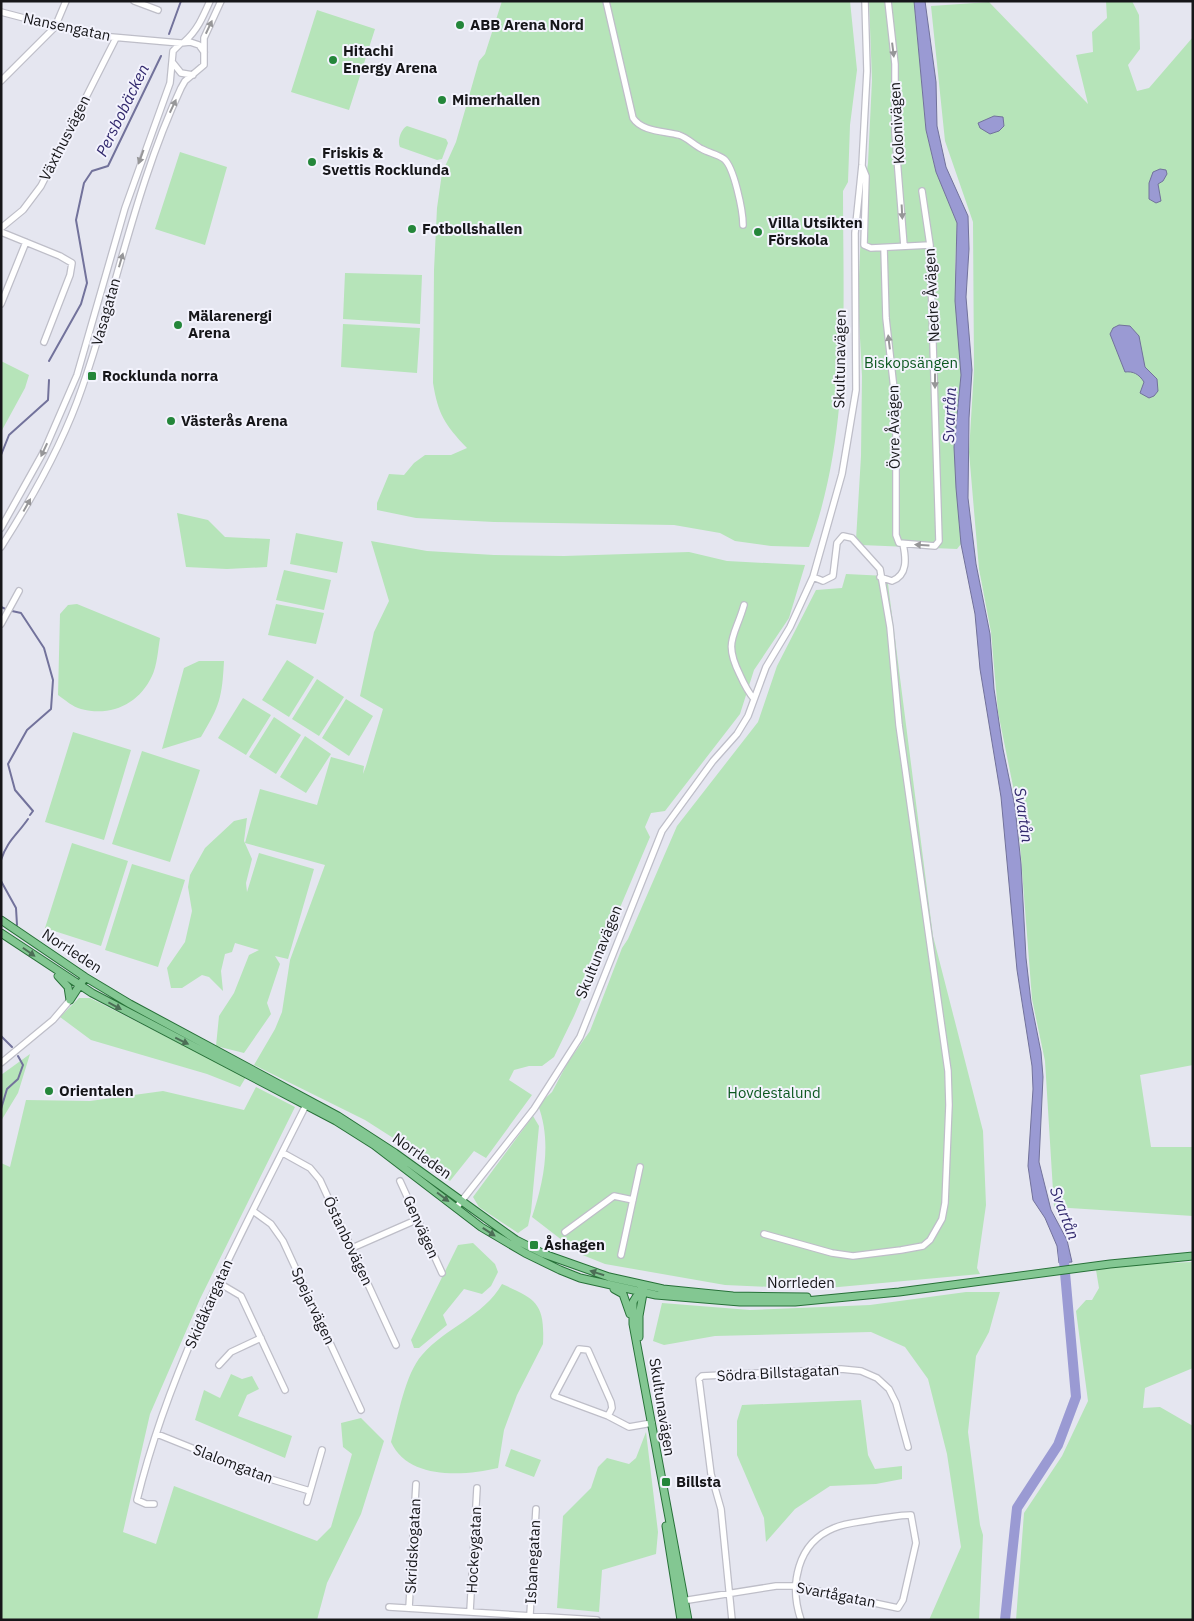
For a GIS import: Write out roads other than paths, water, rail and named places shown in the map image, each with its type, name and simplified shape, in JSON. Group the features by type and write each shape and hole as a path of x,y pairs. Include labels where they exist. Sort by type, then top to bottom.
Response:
{"main road":[{"name":"Norrleden","path":"1,920 85,977 308,1101 389,1150 516,1240 544,1254 645,1291 733,1296 863,1296"},
{"name":"Norrleden","path":"1,933 79,986 308,1101 374,1145 489,1232 539,1261 560,1270 610,1286 702,1300 766,1303 796,1302 863,1296 1138,1261 1193,1256"},
{"path":"50,967 68,986 70,1000"},
{"path":"70,1000 85,977"},
{"path":"70,1000 83,994 92,993"},
{"path":"610,1286 623,1294 633,1324"},
{"name":"Skultunavägen","path":"638,1348 642,1302 645,1291"},
{"name":"Skultunavägen","path":"645,1291 633,1302 633,1324 682,1601 688,1620"},
{"name":"Skultunavägen","path":"681,1620 682,1601"}],"street":[{"path":"2,77 55,27 66,1"},
{"path":"134,1 158,10"},
{"path":"172,58 182,43 192,36 210,1"},
{"path":"163,43 172,58 175,68 181,73 196,74 204,65 204,38 221,1"},
{"path":"606,1 633,118 640,126 680,135 701,149 725,160 730,169 743,214 743,225"},
{"name":"Skultunavägen","path":"456,1208 534,1109 572,1052 661,833 707,769 737,734 754,699 766,667 790,627 813,577 842,474 854,406 855,233 862,166 868,71 865,1"},
{"name":"Kolonivägen","path":"888,1 895,64 896,133 904,246"},
{"name":"Nansengatan","path":"1,12 55,27 116,38 182,43"},
{"name":"Växthusvägen","path":"1,228 23,210 38,191 116,38"},
{"path":"182,43 196,43 205,54"},
{"name":"Vasagatan","path":"1,528 44,451 75,381 133,183 167,91 172,58"},
{"name":"Vasagatan","path":"1,547 50,461 82,390 150,163 181,88 185,81 196,74"},
{"path":"862,166 866,176 864,245 871,248 930,245"},
{"name":"Nedre Åvägen","path":"903,544 935,546 939,541 930,245 922,192"},
{"path":"1,232 68,259 73,267 44,342"},
{"path":"1,304 26,242"},
{"name":"Övre Åvägen","path":"880,577 892,582 899,577 906,559 903,544 897,540 896,535 896,406 886,318 884,248"},
{"path":"764,1234 832,1254 852,1256 875,1255 922,1246 937,1230 942,1219 948,1127 948,1071 900,725 890,628 880,569 852,538 847,536 838,540 833,576 823,581 813,577"},
{"path":"1,624 19,592"},
{"path":"744,605 733,633 731,653 746,688 754,699"},
{"path":"1,1063 53,1020 70,1000"},
{"name":"Skidåkargatan","path":"154,1504 146,1504 137,1500 145,1467 157,1434 160,1417 175,1379 219,1283 308,1101"},
{"name":"Östanbovägen","path":"283,1153 310,1168 320,1180 396,1345"},
{"path":"621,1255 640,1167"},
{"name":"Genvägen","path":"400,1181 416,1220 442,1273"},
{"path":"565,1232 614,1196 634,1200"},
{"name":"Spejarvägen","path":"253,1211 271,1224 283,1240 361,1410"},
{"path":"352,1248 416,1220"},
{"path":"219,1283 241,1296 285,1390"},
{"path":"219,1365 231,1352 261,1338"},
{"path":"608,1416 612,1408 611,1402 588,1350 579,1349 554,1396 608,1416 629,1427 652,1423"},
{"name":"Södra Billstagatan","path":"728,1594 720,1508 711,1474 698,1382 702,1376 841,1369 861,1371 877,1378 889,1389 896,1403 908,1447"},
{"name":"Slalomgatan","path":"157,1434 267,1478 310,1491"},
{"path":"307,1502 322,1450"},
{"name":"Skridskogatan","path":"409,1608 416,1484"},
{"name":"Hockeygatan","path":"470,1611 477,1488"},
{"name":"Isbanegatan","path":"530,1614 536,1509"},
{"name":"Svartågatan","path":"682,1601 776,1586 794,1586 898,1608 903,1600 916,1543 911,1515 850,1524 828,1530 814,1540 803,1555 794,1586"},
{"path":"794,1586 801,1620"},
{"path":"728,1594 732,1620"},
{"path":"389,1607 530,1614 597,1620"}],"water":[{"path":"914,1 925,1 936,82 937,126 946,167 968,216 969,249 966,297 972,370 968,498 976,564 990,634 994,689 1003,749 1015,807 1021,864 1026,958 1031,1002 1041,1052 1043,1077 1039,1162 1051,1210 1067,1240 1072,1262 1059,1263 1057,1246 1045,1218 1033,1200 1028,1166 1033,1089 1032,1066 1017,970 1001,797 980,669 975,614 961,544 956,488 954,447 961,375 955,301 957,223 936,172 926,130"},
{"path":"994,116 1003,117 1004,126 999,131 990,134 980,128 978,123"},
{"path":"1160,169 1166,170 1167,174 1163,181 1158,184 1161,201 1156,203 1149,199 1149,183 1153,172"},
{"path":"1119,325 1130,326 1139,336 1145,367 1157,379 1158,391 1154,396 1149,398 1140,393 1144,382 1142,379 1136,374 1125,372 1110,334 1113,328"}],"waterway":[{"name":"Persbobäcken","path":"169,34 181,1"},
{"name":"Persbobäcken","path":"49,361 81,304 87,283 76,220 84,183 92,171 108,166 161,56"},
{"name":"Persbobäcken","path":"1,455 9,435 48,400 49,380"},
{"name":"Persbobäcken","path":"1,607 8,610"},
{"name":"Persbobäcken","path":"12,611 21,613 44,648 53,680 51,709 27,730 8,764 15,790 33,811 30,815"},
{"name":"Persbobäcken","path":"1,860 9,843 28,819"},
{"name":"Persbobäcken","path":"1,881 16,908 17,925"},
{"name":"Persbobäcken","path":"1,1036 12,1047"},
{"path":"1,1109 7,1089 18,1079 23,1065 18,1056"},
{"name":"Svartån","path":"1005,1620 1017,1508 1058,1445 1076,1397 1063,1250"}],"place":[{"name":"ABB Arena Nord","path":"460,25"},
{"name":"Hitachi Energy Arena","path":"333,60"},
{"name":"Mimerhallen","path":"442,100"},
{"name":"Friskis & Svettis Rocklunda","path":"312,162"},
{"name":"Fotbollshallen","path":"412,229"},
{"name":"Villa Utsikten Förskola","path":"758,232"},
{"name":"Mälarenergi Arena","path":"178,325"},
{"name":"Rocklunda norra","path":"92,376"},
{"name":"Västerås Arena","path":"171,421"},
{"name":"Orientalen","path":"49,1091"},
{"name":"Åshagen","path":"534,1245"},
{"name":"Billsta","path":"666,1482"}],"park label":[{"name":"Biskopsängen","path":"911,363"},
{"name":"Hovdestalund","path":"774,1093"}]}
